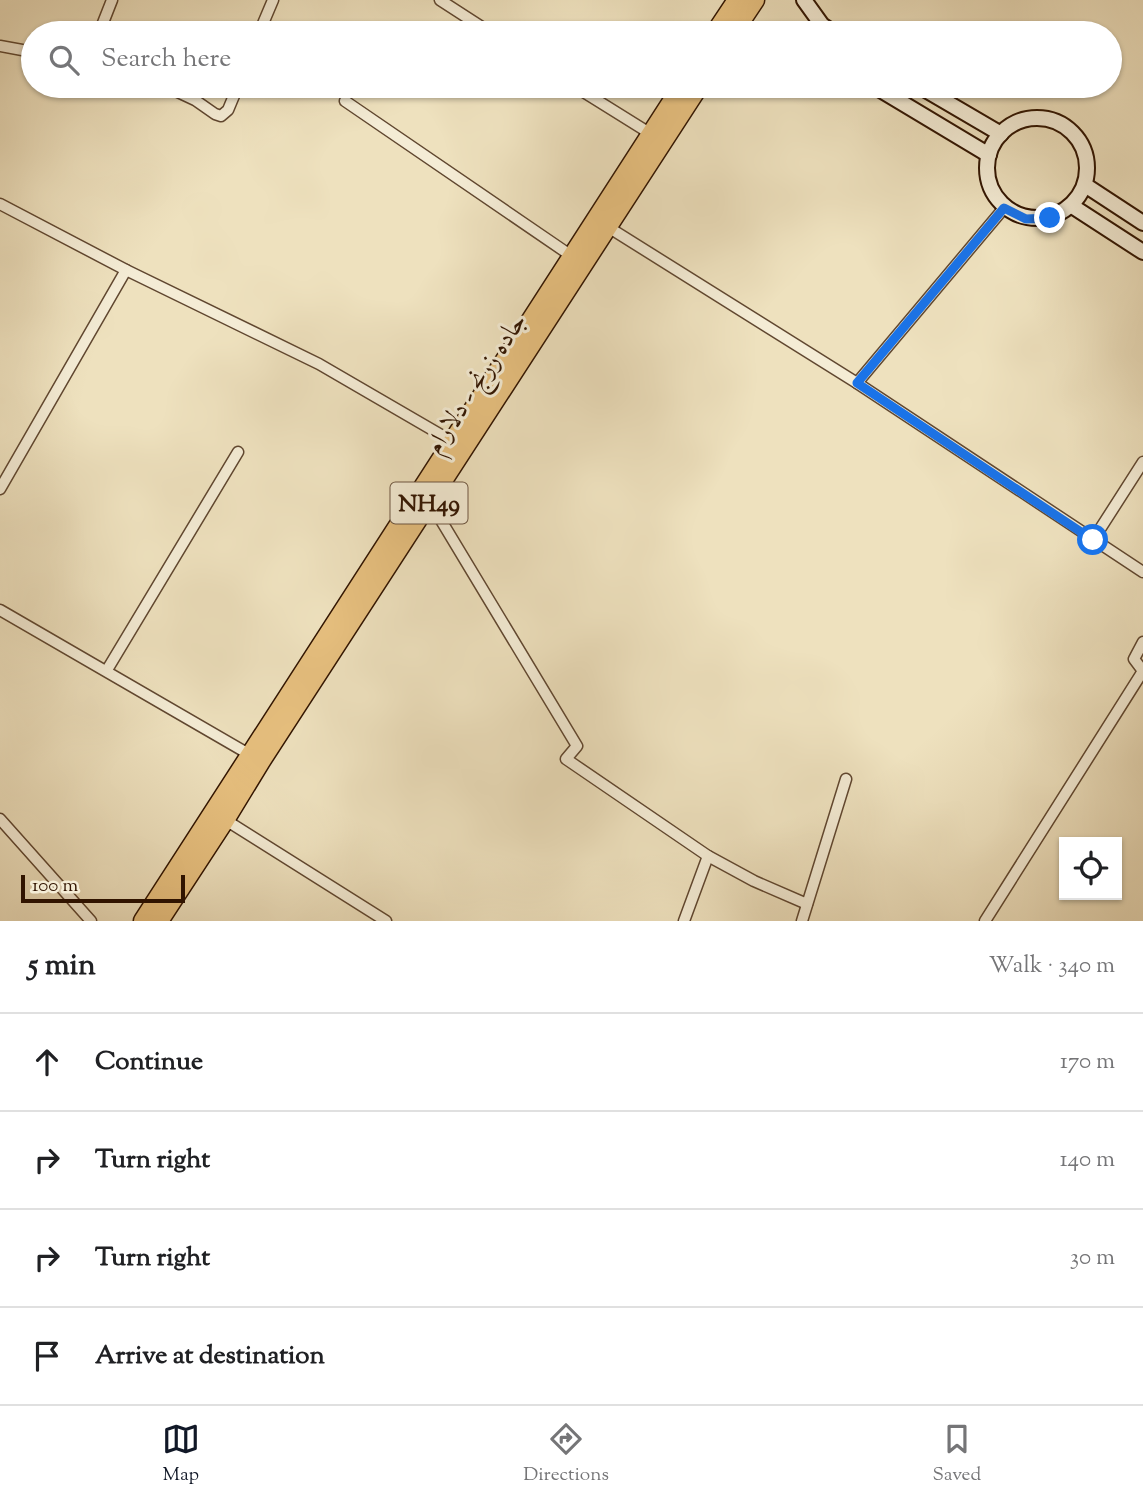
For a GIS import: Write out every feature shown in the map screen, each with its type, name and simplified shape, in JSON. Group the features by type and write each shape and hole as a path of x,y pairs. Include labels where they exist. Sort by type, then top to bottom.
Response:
{"highway":[{"path":"733,21 737,0"},
{"path":"738,21 755,0"},
{"name":"جاده زرنج - دلارام","path":"255,758 429,502 458,446 674,98"},
{"name":"جاده زرنج - دلارام","path":"159,921 255,758 458,446 608,227 691,98"},
{"name":"جاده زرنج - دلارام","path":"143,921 219,817"}],"street":[{"path":"104,21 112,0"},
{"path":"264,21 273,0"},
{"path":"440,0 472,21"},
{"path":"804,0 819,21"},
{"path":"0,46 21,50"},
{"path":"191,98 221,116 228,110 233,98"},
{"path":"593,98 651,134"},
{"path":"894,98 989,155"},
{"path":"940,98 1001,134"},
{"path":"345,101 573,257"},
{"path":"1035,117 1059,122 1078,138 1088,161 1085,185 1072,206 1050,218 1026,219 1004,208 989,188 986,164 994,141 1001,134 1012,124 1035,117"},
{"path":"1085,185 1143,223"},
{"path":"0,204 126,270 319,364 458,446"},
{"path":"1072,206 1143,252"},
{"path":"857,383 1004,208"},
{"path":"608,227 857,383 1143,572"},
{"path":"0,489 126,270"},
{"path":"107,670 238,452"},
{"path":"1093,540 1143,462"},
{"path":"429,502 578,746 566,759 708,856 754,881 807,904"},
{"path":"0,610 255,758"},
{"path":"985,921 1143,671 1134,659 1143,642"},
{"path":"802,921 846,779"},
{"path":"219,817 375,918 387,921"},
{"path":"0,819 91,921"},
{"path":"684,921 708,856"}],"route":[{"path":"1050,218 1026,219 1004,208 857,383 1093,540"}]}
